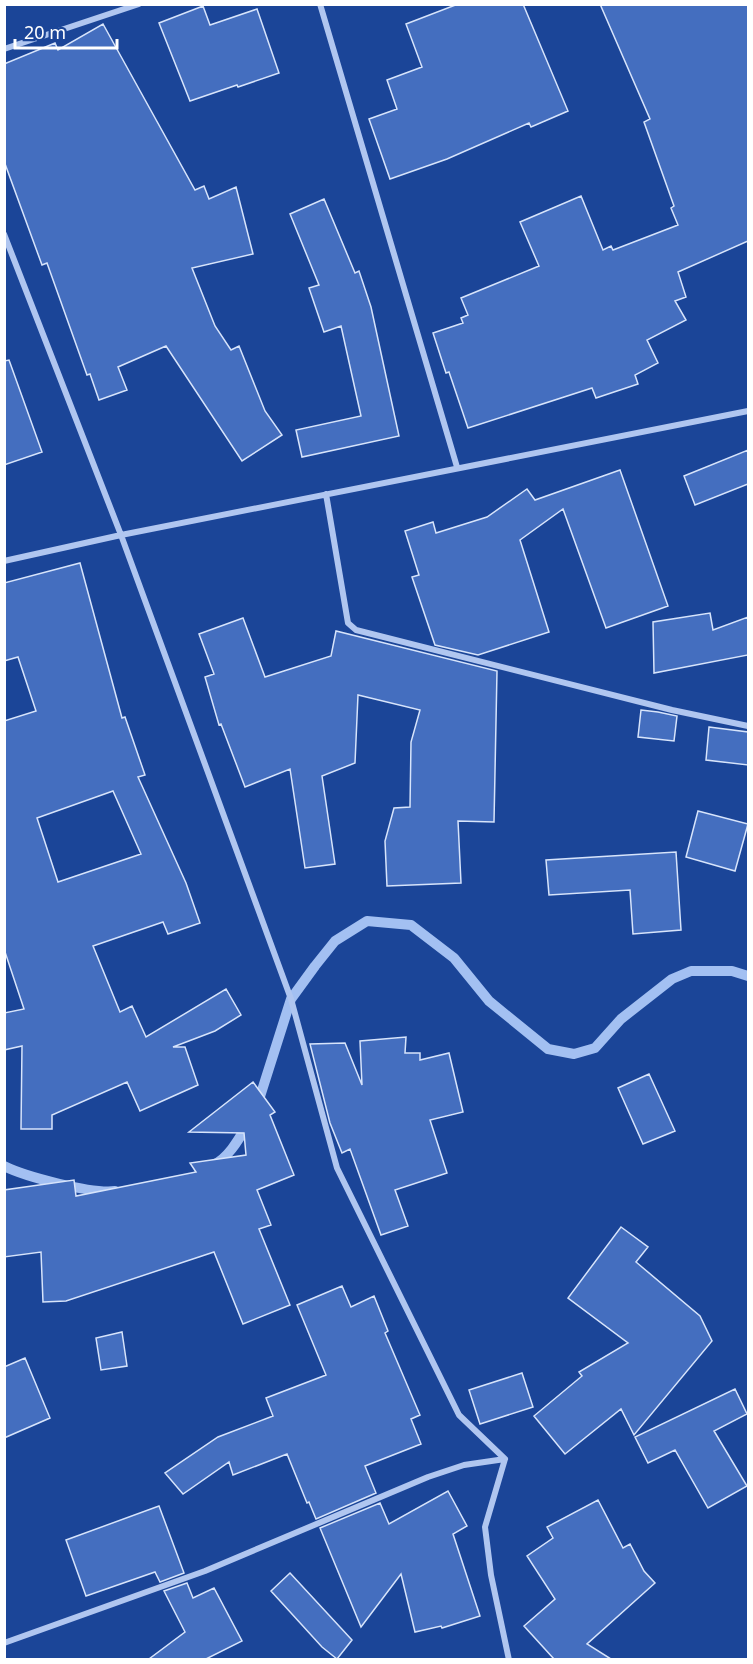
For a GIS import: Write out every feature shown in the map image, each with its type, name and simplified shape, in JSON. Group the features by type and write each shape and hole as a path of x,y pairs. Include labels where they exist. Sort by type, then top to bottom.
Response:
{"street":[{"path":"4,49 139,4"},
{"path":"320,4 457,467"},
{"path":"4,234 121,535 291,999 337,1168 459,1415 505,1459"},
{"path":"4,561 457,467 748,411"},
{"path":"326,494 348,623 356,630 672,710 748,726"},
{"path":"4,1643 205,1571 428,1477 464,1465 505,1459"},
{"path":"505,1459 485,1527 491,1575 509,1659"}],"building":[{"path":"458,4 523,4 568,111 531,127 529,123 447,159 390,179 369,119 397,109 387,80 422,67 406,24"},
{"path":"600,4 748,4 748,241 678,272 686,297 675,301 686,320 647,340 658,363 635,375 638,384 596,398 592,388 468,428 433,333 463,323 461,318 468,315 461,298 539,266 520,222 581,196 603,250 611,246 613,250 678,225 671,208 674,206 644,122 650,119"},
{"path":"203,6 210,25 257,9 279,73 190,101 159,23"},
{"path":"103,24 195,190 204,186 209,199 236,187 253,254 192,268 215,326 231,350 239,346 265,411 282,435 242,461 166,346 118,367 127,390 99,400 90,374 87,375 47,263 42,265 4,161 4,64 55,43 58,50"},
{"path":"324,199 355,273 359,271 371,307 399,436 302,457 296,430 361,416 341,326 324,332 309,288 319,285 290,214"},
{"path":"9,360 42,452 4,465 4,361"},
{"path":"748,450 748,484 695,505 684,476"},
{"path":"620,470 668,606 606,628 563,509 520,540 549,632 478,655 435,645 412,577 419,575 405,531 433,522 436,533 487,517 527,489 535,500"},
{"path":"80,563 122,718 125,717 145,775 138,777 186,883 200,923 168,934 163,922 93,946 120,1012 132,1006 146,1037 226,989 241,1015 215,1031 173,1047 185,1047 198,1085 140,1111 127,1082 52,1115 52,1129 21,1129 22,1046 4,1050 4,1013 24,1009 4,949 4,721 36,711 18,657 4,661 4,583","holes":["113,791 141,854 58,882 37,818"]},
{"path":"710,613 713,630 748,617 748,655 654,673 653,622"},
{"path":"243,618 265,677 331,656 336,631 497,671 494,822 458,821 461,883 387,886 385,841 394,808 410,807 411,742 420,710 358,695 355,763 322,776 335,864 305,868 290,769 245,787 221,724 219,725 205,677 214,674 199,634"},
{"path":"641,710 677,716 674,741 638,737"},
{"path":"709,727 748,732 748,765 706,760"},
{"path":"698,811 748,824 735,871 686,857"},
{"path":"676,852 681,930 633,934 630,890 549,895 546,860"},
{"path":"406,1037 405,1053 420,1053 420,1060 449,1053 463,1112 430,1120 447,1173 395,1190 408,1226 381,1235 350,1149 342,1153 330,1123 310,1044 345,1043 362,1085 360,1041"},
{"path":"649,1074 675,1131 643,1144 618,1088"},
{"path":"253,1082 275,1112 270,1115 294,1175 257,1190 271,1225 259,1229 290,1305 243,1324 214,1252 66,1301 43,1302 41,1252 4,1257 4,1190 74,1180 76,1196 196,1172 190,1163 246,1155 244,1133 189,1132"},
{"path":"621,1227 648,1247 636,1262 700,1316 712,1341 634,1435 621,1409 565,1454 534,1416 582,1376 579,1372 628,1343 568,1298"},
{"path":"342,1286 351,1307 374,1296 388,1331 385,1333 420,1415 411,1419 421,1444 365,1466 376,1493 316,1519 287,1454 233,1475 229,1462 183,1494 165,1473 218,1437 273,1416 266,1398 326,1375 297,1305"},
{"path":"122,1332 127,1366 101,1370 96,1338"},
{"path":"25,1358 50,1418 4,1438 4,1367"},
{"path":"522,1373 533,1407 480,1424 469,1390"},
{"path":"735,1389 747,1414 714,1431 747,1486 708,1508 675,1450 648,1463 635,1437"},
{"path":"448,1491 467,1526 453,1534 480,1616 442,1628 441,1626 415,1632 401,1574 361,1627 320,1528 380,1503 389,1524"},
{"path":"598,1500 623,1548 630,1544 644,1571 655,1583 587,1644 611,1659 554,1659 524,1626 555,1599 527,1556 553,1538 547,1527"},
{"path":"159,1506 184,1573 160,1582 155,1572 86,1596 66,1540"},
{"path":"290,1573 352,1640 337,1659 322,1647 271,1591"},
{"path":"187,1583 193,1598 214,1588 242,1641 206,1659 149,1659 185,1632 164,1591"}],"waterway":[{"path":"257,1106 291,999 335,941 367,921 411,925 454,958 489,1001 548,1049 574,1054 595,1048 621,1019 672,979 691,971 732,971 748,976"},
{"path":"213,1165 229,1152 249,1122"},
{"path":"4,1166 59,1184 91,1190 115,1191"}]}
